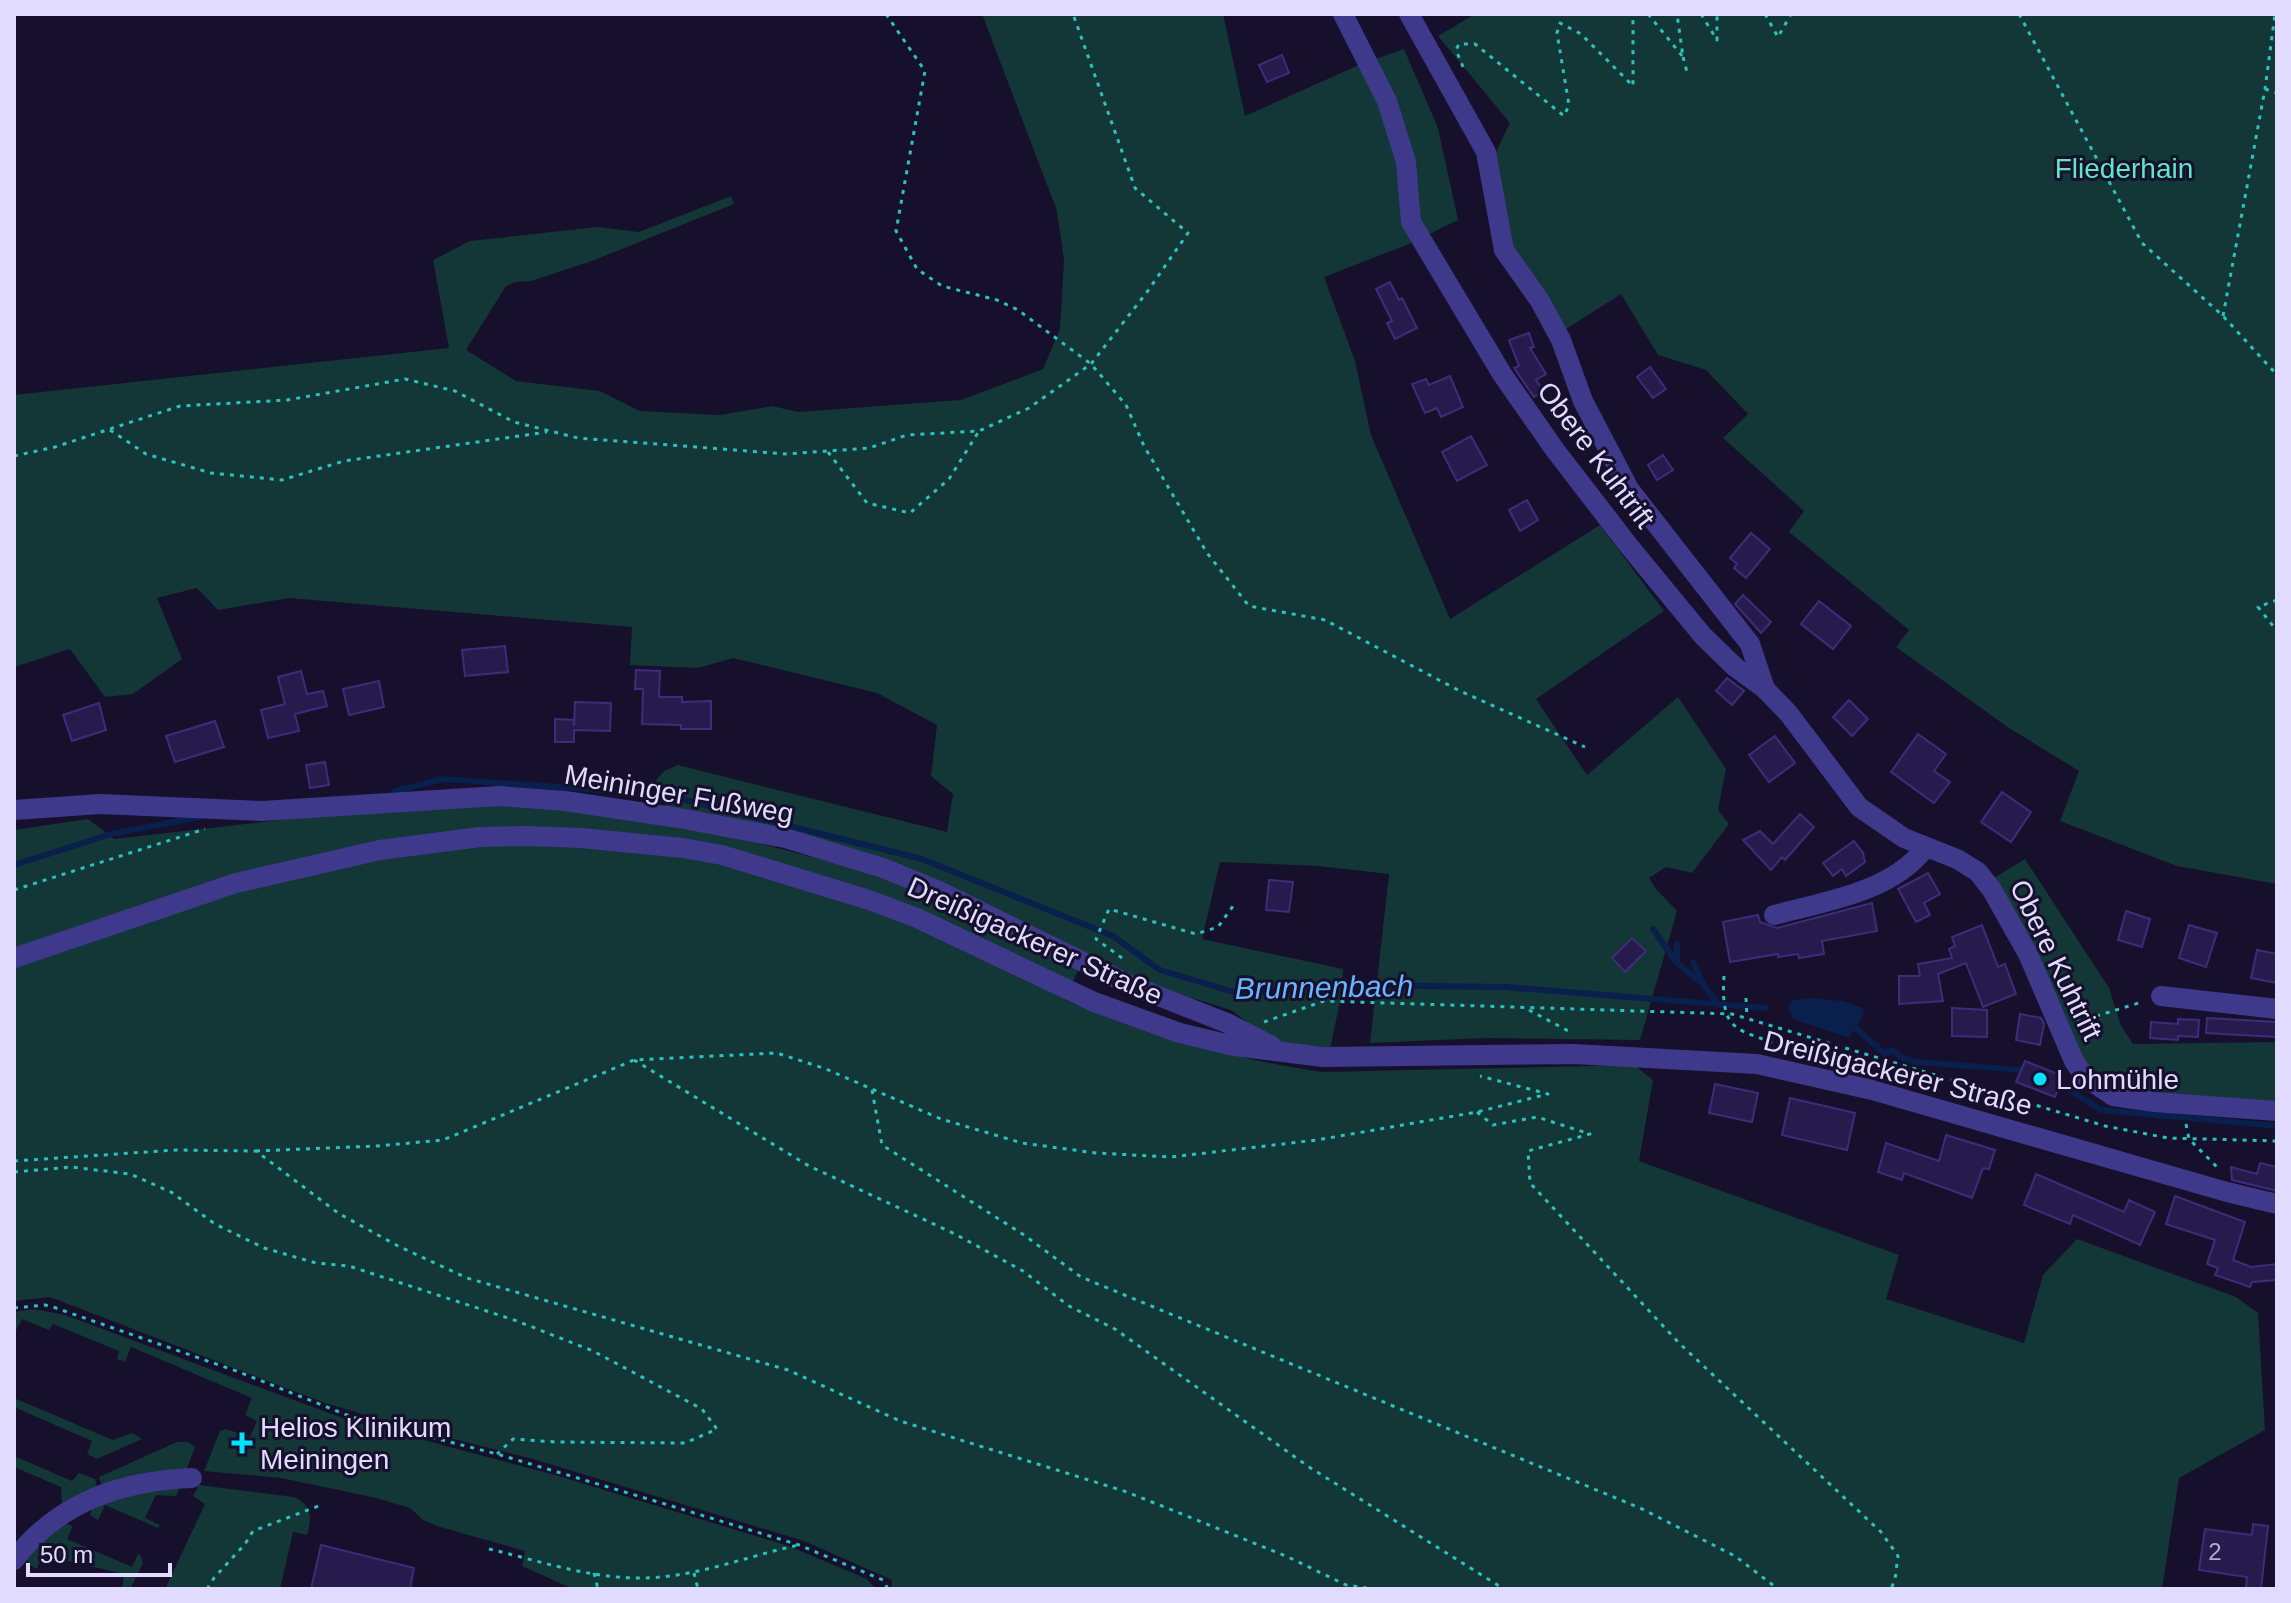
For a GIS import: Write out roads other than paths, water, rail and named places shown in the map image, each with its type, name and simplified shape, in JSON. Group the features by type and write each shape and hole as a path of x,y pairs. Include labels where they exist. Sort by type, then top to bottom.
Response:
{"street":[{"name":"Obere Kuhtrift","path":"1343,14 1387,101 1406,162 1411,222 1502,374 1555,450 1703,636 1789,714 1859,807 1886,828 1925,848 1957,859 1978,872 1992,890 2028,954 2074,1061 2085,1077 2113,1096 2277,1111"},
{"path":"1409,14 1486,152 1504,250 1540,301 1561,340 1583,401 1629,489 1750,644 1765,689"},
{"name":"Meininger Fußweg","path":"14,810 100,804 262,811 499,796 565,801 785,838 883,868 939,891 1128,984 1227,1023 1290,1054"},
{"name":"Dreißigackerer Straße","path":"14,958 236,883 380,850 480,837 581,838 709,853 814,882 917,918 1038,977 1133,1018 1234,1046 1323,1057 1628,1055 1757,1064 1872,1090 2277,1204"},
{"path":"1774,915 1861,890 1906,867 1925,848"},
{"path":"2161,996 2277,1009"},
{"path":"14,1560 39,1531 61,1514 94,1496 160,1480 192,1478"}],"water":[{"path":"1793,1000 1842,1001 1863,1008 1864,1015 1849,1038 1793,1019 1788,1007"}],"waterway":[{"name":"Brunnenbach","path":"395,791 443,779 602,790"},
{"name":"Brunnenbach","path":"647,794 669,796 922,859 1113,936 1160,970 1237,993 1338,985 1505,987 1765,1008"},
{"name":"Brunnenbach","path":"14,865 111,834 200,817"},
{"path":"1653,929 1676,962"},
{"path":"1677,944 1677,963 1703,984"},
{"path":"1693,962 1703,984 1719,1005"},
{"name":"Brunnenbach","path":"1850,1026 1885,1054 1893,1050 1899,1056 1916,1062 2021,1070"},
{"name":"Brunnenbach","path":"2060,1084 2101,1110 2277,1126"}],"place":[{"name":"Lohmühle","path":"2040,1079"},
{"name":"Helios Klinikum Meiningen","path":"242,1443"}],"park label":[{"name":"Fliederhain","path":"2124,168"}]}
